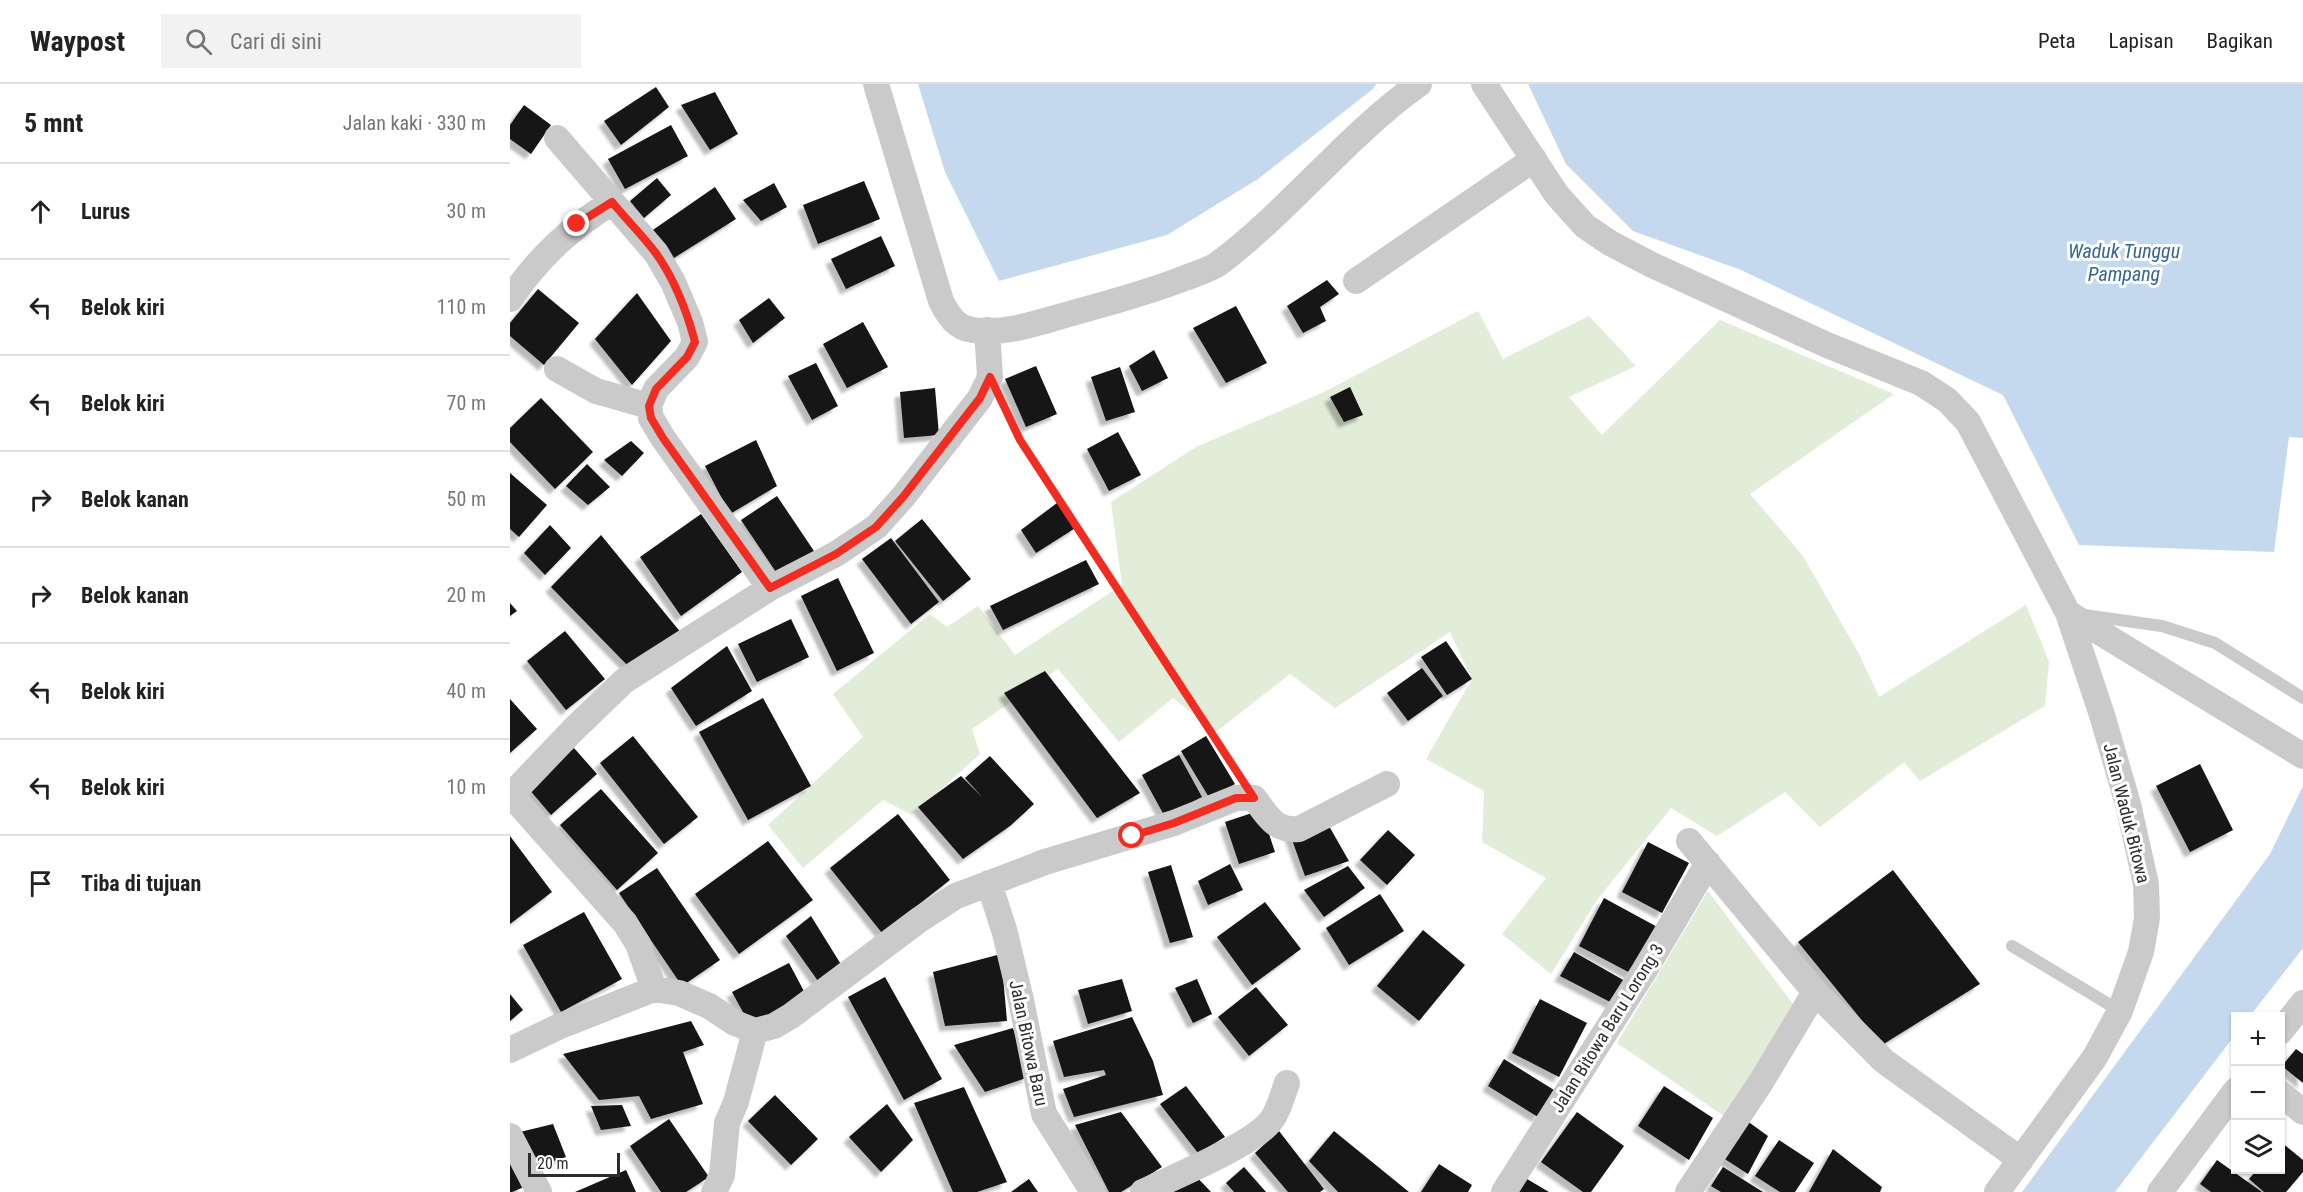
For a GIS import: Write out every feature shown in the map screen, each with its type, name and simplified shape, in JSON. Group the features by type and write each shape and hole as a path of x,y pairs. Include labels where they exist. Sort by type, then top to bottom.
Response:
{"street":[{"path":"876,84 941,301 947,314 958,325 971,330 1031,325 1154,290 1216,266 1250,238 1389,105 1419,84"},
{"name":"Jalan Waduk Bitowa","path":"1484,84 1557,195 1585,226 1610,243 1652,265 1827,345 1921,383 1947,400 1968,422 2068,613 2102,715 2128,804 2146,884 2147,918 2142,952 2120,1011 2095,1058 1997,1192"},
{"path":"557,138 656,254 673,282 690,322 695,342 687,357 656,389 649,406 651,418 770,588"},
{"path":"1356,281 1534,159"},
{"path":"510,299 530,270 577,224 612,202"},
{"path":"654,989 638,944 625,923 511,795 624,681 770,588 836,554 876,527 903,497 980,398 990,377 987,330"},
{"path":"557,369 596,391 649,406"},
{"path":"2068,613 2303,756"},
{"path":"510,1050 558,1027 654,989 679,993 709,1006 735,1023 755,1030 774,1026 791,1016 919,920 956,896 1045,862 1174,823 1236,798 1254,798 1279,828 1299,830 1387,784"},
{"path":"1689,841 1815,992 1884,1061 2021,1160"},
{"name":"Jalan Bitowa Baru Lorong 3","path":"1504,1192 1638,981 1708,863"},
{"name":"Jalan Bitowa Baru","path":"989,883 1005,933 1021,1000 1044,1114 1093,1192"},
{"path":"1688,1192 1761,1082 1815,992"},
{"path":"2285,1026 2303,1004"},
{"path":"714,1192 722,1174 727,1123 736,1102 755,1030"},
{"path":"1143,1192 1226,1151 1268,1124 1279,1106 1287,1083"},
{"path":"2160,1192 2231,1095"},
{"path":"2285,1097 2303,1112"},
{"path":"510,1136 539,1192"}],"lane":[{"path":"2068,613 2162,626 2215,643 2303,698"},
{"path":"2012,946 2120,1011"}],"path":[{"path":"990,377 1020,440 1254,798"}],"green space":[{"path":"1478,311 1503,359 1589,316 1636,366 1569,397 1602,435 1720,320 1894,394 1750,494 1803,556 1859,654 1879,697 2026,605 2049,662 2045,706 1920,781 1904,762 1820,827 1785,792 1717,836 1671,808 1597,900 1551,974 1502,934 1546,878 1482,842 1484,791 1426,759 1472,679 1450,632 1335,708 1290,674 1216,732 1173,698 1119,742 1058,669 972,729 980,754 912,815 883,800 803,868 768,825 863,737 833,694 930,614 947,627 978,606 1015,655 1122,585 1111,502 1196,447 1324,392"},
{"path":"1708,891 1796,1008 1724,1116 1617,1043"}],"water":[{"path":"918,84 1376,84 1373,89 1258,179 1167,235 999,281 945,172"},
{"name":"Waduk Tunggu Pampang","path":"1528,84 2303,84 2303,438 2289,437 2274,552 2079,545 2003,395 1741,270 1633,231 1566,164"},
{"path":"2303,786 2303,948 2253,1012 2231,1012 2231,1040 2115,1192 2022,1192 2270,854"}],"building":[{"path":"656,87 669,107 621,145 604,121"},
{"path":"715,92 738,134 710,150 681,105"},
{"path":"524,105 551,125 531,154 510,139 510,125"},
{"path":"671,125 688,156 625,189 608,159"},
{"path":"657,178 671,195 644,218 630,201"},
{"path":"864,181 880,219 818,244 803,205"},
{"path":"774,183 787,207 761,221 743,200"},
{"path":"715,187 736,219 669,261 650,232"},
{"path":"881,236 895,266 846,289 831,259"},
{"path":"1327,280 1339,294 1320,307 1326,321 1303,333 1287,306"},
{"path":"538,289 579,323 544,365 510,336 510,323"},
{"path":"637,293 671,341 632,385 595,339"},
{"path":"769,298 785,318 753,343 739,320"},
{"path":"1236,306 1267,363 1226,383 1193,328"},
{"path":"863,322 888,367 847,388 823,344"},
{"path":"1154,350 1168,378 1142,391 1129,366"},
{"path":"816,363 838,406 812,420 788,376"},
{"path":"1036,366 1057,414 1026,427 1005,379"},
{"path":"1120,367 1135,412 1106,421 1091,377"},
{"path":"1350,387 1363,415 1344,422 1330,397"},
{"path":"935,388 939,435 904,438 900,392"},
{"path":"541,398 593,452 555,489 510,442 510,428"},
{"path":"1118,432 1141,475 1109,491 1087,449"},
{"path":"756,440 777,486 730,514 705,466"},
{"path":"631,441 644,453 622,476 604,460"},
{"path":"587,464 610,487 588,505 566,486"},
{"path":"510,473 547,505 519,537 510,529"},
{"path":"777,496 816,554 780,578 741,520"},
{"path":"1057,503 1077,527 1036,553 1021,530"},
{"path":"701,514 742,572 681,616 640,557"},
{"path":"922,519 971,579 943,601 895,541"},
{"path":"550,525 571,548 545,575 524,553"},
{"path":"601,535 682,634 630,668 551,587"},
{"path":"891,538 939,602 911,624 862,559"},
{"path":"1086,560 1099,584 1003,630 990,606"},
{"path":"838,578 874,653 837,671 801,596"},
{"path":"510,603 517,611 510,616"},
{"path":"791,619 809,657 757,682 738,644"},
{"path":"565,631 605,679 566,710 527,661"},
{"path":"1446,641 1472,679 1447,695 1421,657"},
{"path":"727,646 752,691 696,726 671,688"},
{"path":"1422,668 1443,696 1408,721 1387,693"},
{"path":"1045,671 1140,793 1097,818 1004,693"},
{"path":"763,698 811,786 748,820 699,732"},
{"path":"510,699 537,729 510,753"},
{"path":"633,736 698,817 664,844 600,763"},
{"path":"1206,736 1235,784 1210,799 1181,751"},
{"path":"574,748 597,774 551,815 528,788"},
{"path":"1179,755 1202,797 1165,817 1142,775"},
{"path":"990,756 1034,804 1010,826 963,859 918,807 961,776 983,798 965,778"},
{"path":"2200,764 2233,830 2190,852 2156,786"},
{"path":"601,789 658,853 617,890 560,825"},
{"path":"1261,810 1275,852 1239,864 1225,822"},
{"path":"898,814 950,880 882,933 830,868"},
{"path":"1325,819 1349,861 1305,876 1290,834"},
{"path":"1388,830 1415,855 1387,885 1360,860"},
{"path":"510,836 552,892 510,924"},
{"path":"768,841 813,900 739,954 695,894"},
{"path":"1648,842 1689,863 1662,913 1622,892"},
{"path":"1230,864 1243,890 1208,905 1198,881"},
{"path":"1171,865 1193,937 1170,943 1148,872"},
{"path":"1348,866 1365,888 1324,917 1304,890"},
{"path":"657,868 720,960 682,986 619,893"},
{"path":"1893,870 1980,984 1882,1045 1798,942"},
{"path":"1380,894 1404,931 1349,965 1326,928"},
{"path":"1604,898 1661,929 1636,976 1579,946"},
{"path":"1265,902 1301,949 1252,985 1217,937"},
{"path":"584,912 622,979 561,1012 523,945"},
{"path":"811,916 842,966 818,981 786,936"},
{"path":"1423,930 1465,965 1419,1021 1377,986"},
{"path":"1574,952 1625,981 1614,1004 1560,976"},
{"path":"1001,954 1007,1021 945,1026 933,972"},
{"path":"789,963 806,995 750,1025 732,992"},
{"path":"885,977 942,1079 904,1100 848,997"},
{"path":"1122,979 1132,1011 1088,1024 1078,990"},
{"path":"1197,979 1212,1014 1193,1023 1175,988"},
{"path":"1256,987 1288,1025 1249,1056 1218,1017"},
{"path":"510,994 523,1010 510,1021"},
{"path":"1540,999 1587,1023 1559,1077 1512,1053"},
{"path":"1132,1017 1153,1061 1163,1095 1074,1117 1063,1089 1106,1075 1104,1070 1064,1077 1053,1041"},
{"path":"691,1021 704,1045 683,1052 703,1104 651,1119 639,1096 599,1100 563,1054"},
{"path":"1013,1028 1029,1077 985,1092 954,1045"},
{"path":"2296,1049 2303,1054 2303,1083 2285,1068 2285,1062"},
{"path":"1504,1059 1554,1090 1538,1117 1488,1086"},
{"path":"1186,1086 1225,1137 1198,1153 1160,1104"},
{"path":"1664,1086 1713,1118 1689,1160 1638,1126"},
{"path":"964,1087 1007,1182 977,1192 953,1192 914,1103"},
{"path":"775,1095 818,1139 791,1165 748,1121"},
{"path":"887,1104 913,1140 881,1172 849,1137"},
{"path":"622,1105 631,1126 601,1130 591,1106"},
{"path":"1121,1112 1162,1167 1121,1192 1109,1192 1075,1125"},
{"path":"1577,1112 1624,1146 1591,1192 1583,1192 1541,1162"},
{"path":"1743,1118 1768,1136 1748,1174 1717,1154"},
{"path":"669,1119 709,1177 686,1192 661,1192 630,1146"},
{"path":"553,1124 566,1157 537,1166 516,1133"},
{"path":"1279,1131 1324,1189 1320,1192 1288,1192 1255,1153"},
{"path":"1334,1131 1409,1192 1338,1192 1309,1161"},
{"path":"1779,1140 1814,1163 1795,1192 1780,1192 1755,1176"},
{"path":"2285,1145 2303,1160 2303,1172 2286,1192 2264,1192 2249,1179 2253,1174 2285,1174"},
{"path":"1833,1149 1882,1187 1880,1192 1809,1192"},
{"path":"2217,1160 2231,1170 2231,1174 2237,1174 2262,1192 2211,1192 2200,1184"},
{"path":"510,1162 524,1187 512,1192 510,1192"},
{"path":"1439,1164 1472,1185 1468,1192 1421,1192"},
{"path":"1244,1167 1266,1192 1234,1192 1226,1183"},
{"path":"1723,1167 1763,1192 1721,1192 1711,1186"},
{"path":"626,1170 636,1192 575,1192"},
{"path":"1192,1172 1211,1192 1169,1192"},
{"path":"1029,1179 1038,1192 1011,1192"},
{"path":"1527,1179 1549,1192 1519,1192"}],"route":[{"path":"577,224 612,202 656,254 673,282 690,322 695,342 687,357 656,389 649,406 651,418 770,588 836,554 876,527 903,497 980,398 990,377 1020,440 1254,798 1236,798 1174,823 1132,836"}]}
